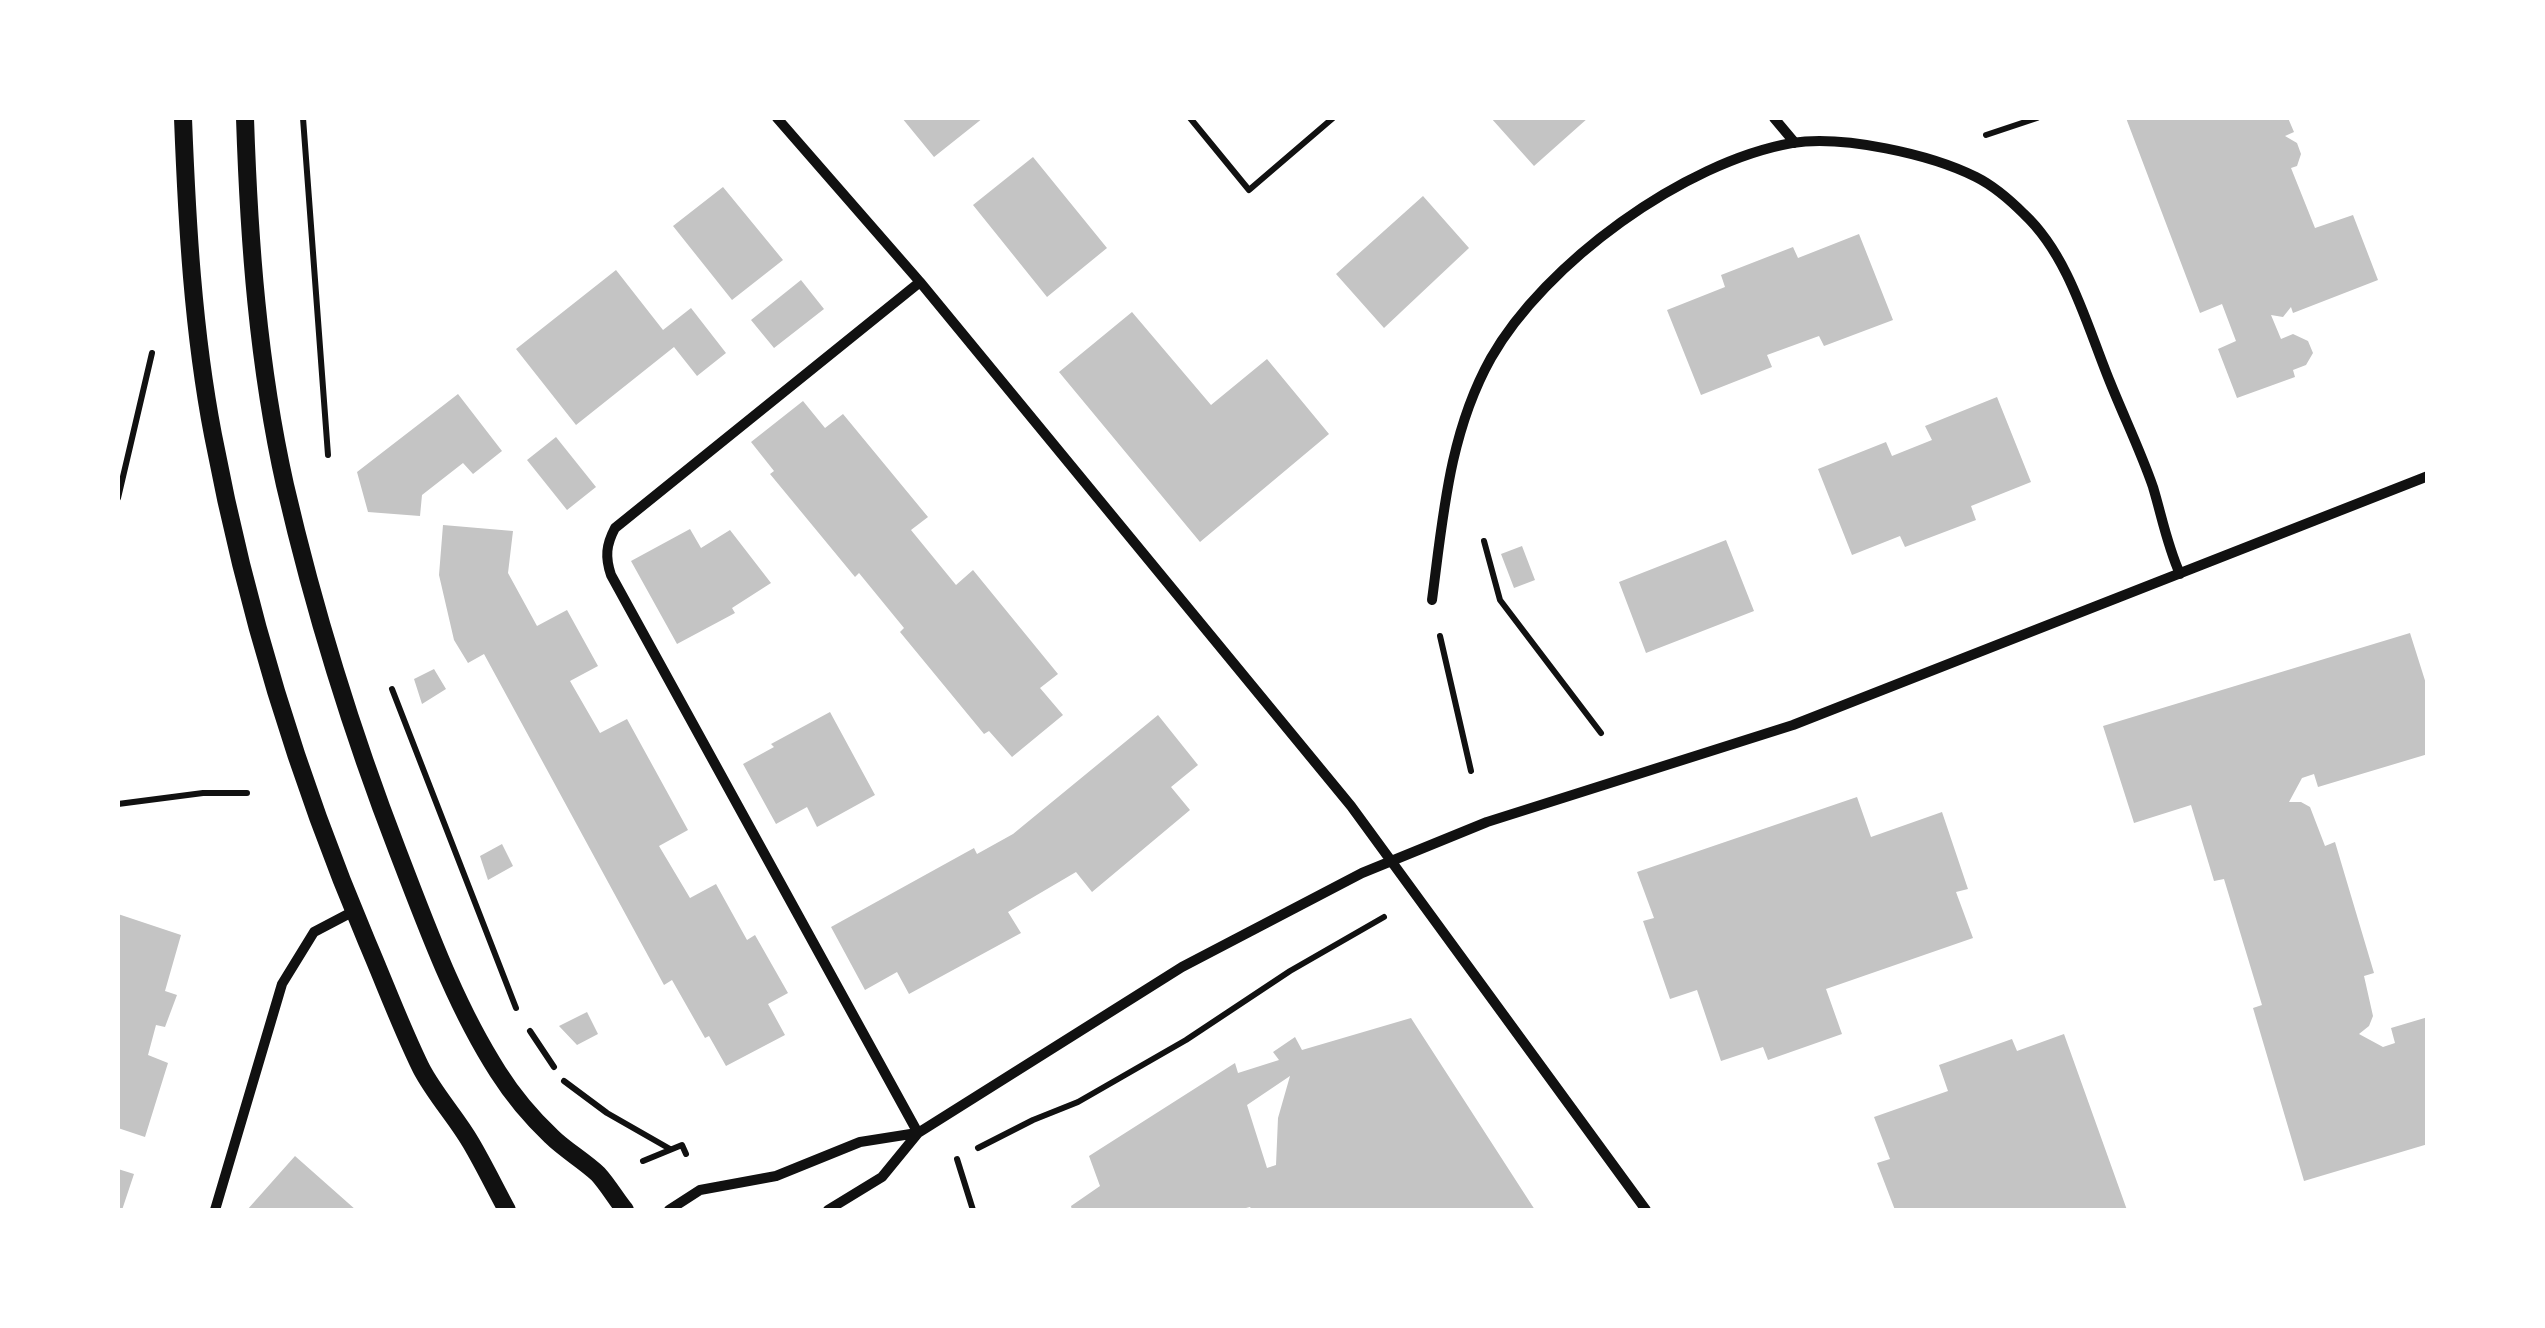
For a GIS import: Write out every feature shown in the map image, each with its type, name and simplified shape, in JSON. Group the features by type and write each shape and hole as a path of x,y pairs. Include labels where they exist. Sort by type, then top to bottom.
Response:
{"street":[{"path":"183,118 202,364 242,567 280,702 317,818 422,1070 454,1122 470,1140 506,1210"},
{"path":"245,118 254,282 275,432 308,575 354,734 426,922 463,1009 490,1060 550,1136 597,1174 625,1210"},
{"path":"777,118 920,282 1334,785 1646,1210"},
{"path":"1774,118 1795,142"},
{"path":"1432,600 1456,443 1490,360 1514,322 1547,283 1583,251 1634,215 1735,158 1795,142 1856,144 1922,156 1979,178 2026,216 2062,264 2153,488 2166,544 2180,574"},
{"path":"918,1133 611,575 606,559 608,541 615,528 920,282"},
{"path":"828,1210 882,1177 918,1133 1182,967 1392,860 1487,822 1793,725 2428,476"},
{"path":"215,1210 282,984 314,932 354,911"},
{"path":"668,1210 700,1190 776,1176 860,1142 918,1133"}],"path":[{"path":"304,118 330,474"},
{"path":"1190,118 1249,190 1334,118"},
{"path":"1986,135 2037,118"},
{"path":"118,498 154,348"},
{"path":"1484,540 1500,600 1601,732"},
{"path":"1432,600 1471,771"},
{"path":"391,687 518,1014"},
{"path":"118,804 204,793 247,793"},
{"path":"944,1166 1093,1093 1384,917 1392,860"},
{"path":"529,1030 562,1078 607,1113 670,1148"},
{"path":"957,1159 973,1210"}],"building":[{"path":"902,118 983,118 934,157"},
{"path":"1491,118 1588,118 1534,166"},
{"path":"2126,118 2288,118 2294,132 2285,136 2297,143 2301,154 2297,166 2291,168 2315,228 2353,215 2378,280 2293,313 2291,307 2283,317 2271,315 2281,339 2293,334 2308,341 2313,353 2306,365 2293,370 2295,377 2237,398 2218,349 2236,341 2222,304 2200,313"},
{"path":"1033,157 1107,248 1047,297 973,205"},
{"path":"723,187 783,260 732,300 673,226"},
{"path":"1423,196 1469,248 1384,328 1336,274"},
{"path":"1859,234 1893,320 1824,346 1819,336 1767,355 1772,367 1701,395 1667,310 1725,287 1721,275 1793,247 1798,258"},
{"path":"616,270 663,330 691,308 726,353 697,376 674,347 576,425 516,349"},
{"path":"801,280 824,309 774,348 751,320"},
{"path":"1132,312 1211,405 1267,359 1329,434 1200,542 1059,372"},
{"path":"458,394 502,451 473,474 463,463 422,495 420,516 368,512 357,472"},
{"path":"1997,397 2031,482 1971,506 1976,520 1905,547 1900,536 1852,555 1818,469 1886,442 1892,456 1932,440 1925,426"},
{"path":"803,401 825,428 843,414 928,517 911,530 956,585 973,570 1058,674 1040,688 1063,715 1012,757 989,731 984,734 900,632 904,628 859,573 855,577 770,474 774,471 751,442"},
{"path":"556,437 596,487 567,510 527,460"},
{"path":"443,525 513,531 508,573 537,626 567,610 598,666 570,681 600,733 627,719 688,830 659,846 690,898 716,884 747,940 755,935 788,993 768,1004 785,1035 726,1066 672,980 664,985 484,654 468,663 454,640 439,575"},
{"path":"690,529 701,548 730,530 771,583 732,608 735,613 677,644 631,561"},
{"path":"1726,540 1754,611 1646,653 1619,582"},
{"path":"1522,546 1535,580 1514,588 1501,554"},
{"path":"2410,633 2428,690 2428,754 2318,787 2314,774 2302,778 2289,802 2310,807 2325,846 2335,842 2374,973 2364,976 2373,1016 2359,1034 2383,1047 2395,1043 2391,1028 2428,1017 2428,1144 2304,1181 2253,1008 2262,1005 2224,879 2214,881 2191,805 2134,823 2103,726"},
{"path":"434,669 446,689 422,704 414,679"},
{"path":"830,712 875,795 817,827 807,807 776,824 743,764"},
{"path":"1158,715 1198,765 1171,787 1190,810 1092,892 1076,872 1008,912 1021,933 909,994 897,972 865,990 831,927 974,848 977,854 1013,834"},
{"path":"1857,797 1871,837 1942,812 1968,889 1956,892 1973,938 1826,989 1842,1034 1768,1060 1763,1047 1721,1061 1697,990 1670,999 1643,921 1654,918 1637,872"},
{"path":"502,844 513,866 488,880 480,856"},
{"path":"118,914 181,935 165,991 177,995 165,1027 156,1025 148,1055 168,1063 145,1137 118,1128"},
{"path":"587,1012 598,1034 577,1045 559,1026"},
{"path":"1411,1018 1535,1210 1072,1210 1071,1206 1100,1186 1089,1156 1235,1063 1238,1073 1279,1060 1273,1052 1295,1037 1302,1050","holes":["1290,1076 1278,1118 1276,1165 1267,1168 1247,1105"]},
{"path":"2064,1034 2127,1210 1895,1210 1877,1163 1890,1159 1874,1117 1948,1091 1939,1065 2012,1039 2017,1051"},
{"path":"295,1156 356,1210 247,1210"},
{"path":"118,1169 134,1174 122,1210 118,1210"}]}
